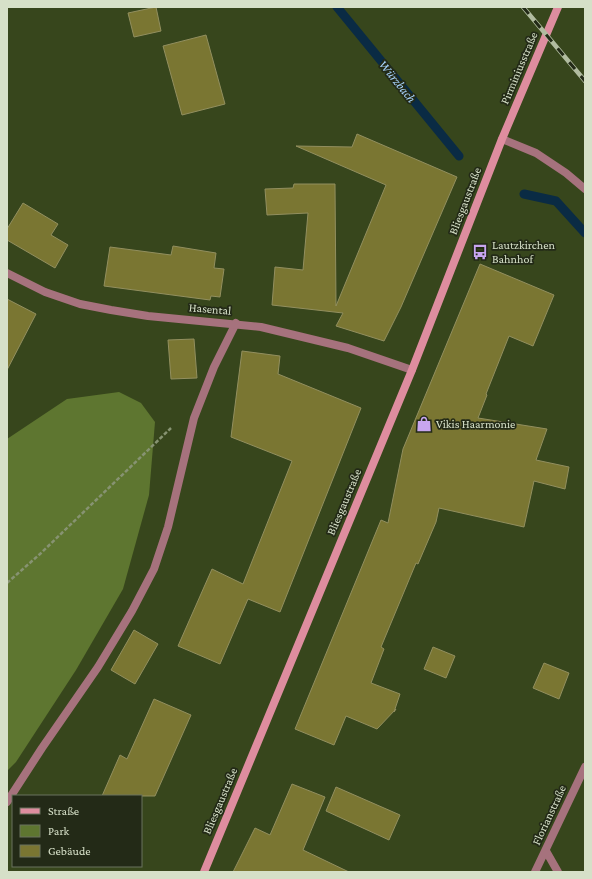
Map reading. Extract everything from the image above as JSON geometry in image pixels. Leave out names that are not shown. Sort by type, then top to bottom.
[{"type":"main road","name":"Pirminiusstraße","points":[[502,139],[558,7]]},
{"type":"main road","name":"Bliesgaustraße","points":[[204,872],[412,370],[502,139]]},
{"type":"street","points":[[502,139],[536,153],[566,173],[585,189]]},
{"type":"street","name":"Hasental","points":[[7,273],[45,292],[80,304],[148,316],[261,326],[348,348],[412,370]]},
{"type":"street","points":[[7,802],[98,667],[132,611],[154,569],[168,527],[194,418],[214,367],[236,323]]},
{"type":"street","name":"Florianstraße","points":[[535,872],[585,767]]},
{"type":"street","points":[[546,851],[558,872]]},
{"type":"path","points":[[7,583],[40,554],[175,424]]},
{"type":"green space","points":[[119,392],[141,403],[155,422],[149,495],[123,589],[76,670],[16,762],[7,771],[7,439],[67,399]]},
{"type":"building","points":[[156,7],[161,31],[134,37],[128,13]]},
{"type":"building","points":[[206,35],[225,104],[182,115],[163,46]]},
{"type":"building","points":[[357,134],[457,177],[401,307],[384,341],[336,326],[343,313],[272,305],[275,267],[303,270],[308,213],[267,215],[265,189],[293,188],[294,184],[335,184],[336,306],[386,185],[296,146],[352,147]]},
{"type":"building","points":[[23,203],[58,224],[51,235],[68,245],[55,268],[7,240],[7,229]]},
{"type":"building","points":[[173,246],[216,253],[214,268],[224,269],[220,297],[211,296],[210,300],[104,286],[110,247],[171,255]]},
{"type":"building","points":[[480,264],[554,295],[533,346],[509,336],[478,418],[547,429],[536,460],[569,467],[565,489],[534,481],[524,527],[439,508],[436,522],[418,564],[416,563],[381,647],[384,649],[371,683],[400,694],[394,711],[377,729],[346,716],[334,745],[295,729],[381,520],[388,523],[403,449]]},
{"type":"building","points":[[7,299],[36,314],[7,370]]},
{"type":"building","points":[[194,339],[197,378],[171,379],[168,340]]},
{"type":"building","points":[[242,351],[280,356],[278,374],[361,408],[280,612],[248,599],[220,664],[178,646],[212,569],[243,584],[292,461],[231,437]]},
{"type":"building","points":[[134,630],[158,644],[135,684],[111,670]]},
{"type":"building","points":[[433,647],[455,656],[446,678],[424,669]]},
{"type":"building","points":[[544,663],[569,673],[559,699],[533,688]]},
{"type":"building","points":[[154,699],[191,715],[155,796],[102,795],[120,755],[127,759]]},
{"type":"building","points":[[292,784],[325,797],[303,850],[349,872],[233,872],[255,828],[270,835]]},
{"type":"building","points":[[336,787],[400,815],[389,840],[326,811]]},
{"type":"waterway","name":"Würzbach","points":[[337,7],[459,156]]},
{"type":"waterway","name":"Würzbach","points":[[524,194],[556,201],[585,233]]},
{"type":"railway","points":[[523,7],[585,81]]},
{"type":"place","name":"Lautzkirchen Bahnhof","points":[[480,252]]},
{"type":"place","name":"Vikis Haarmonie","points":[[424,424]]}]
